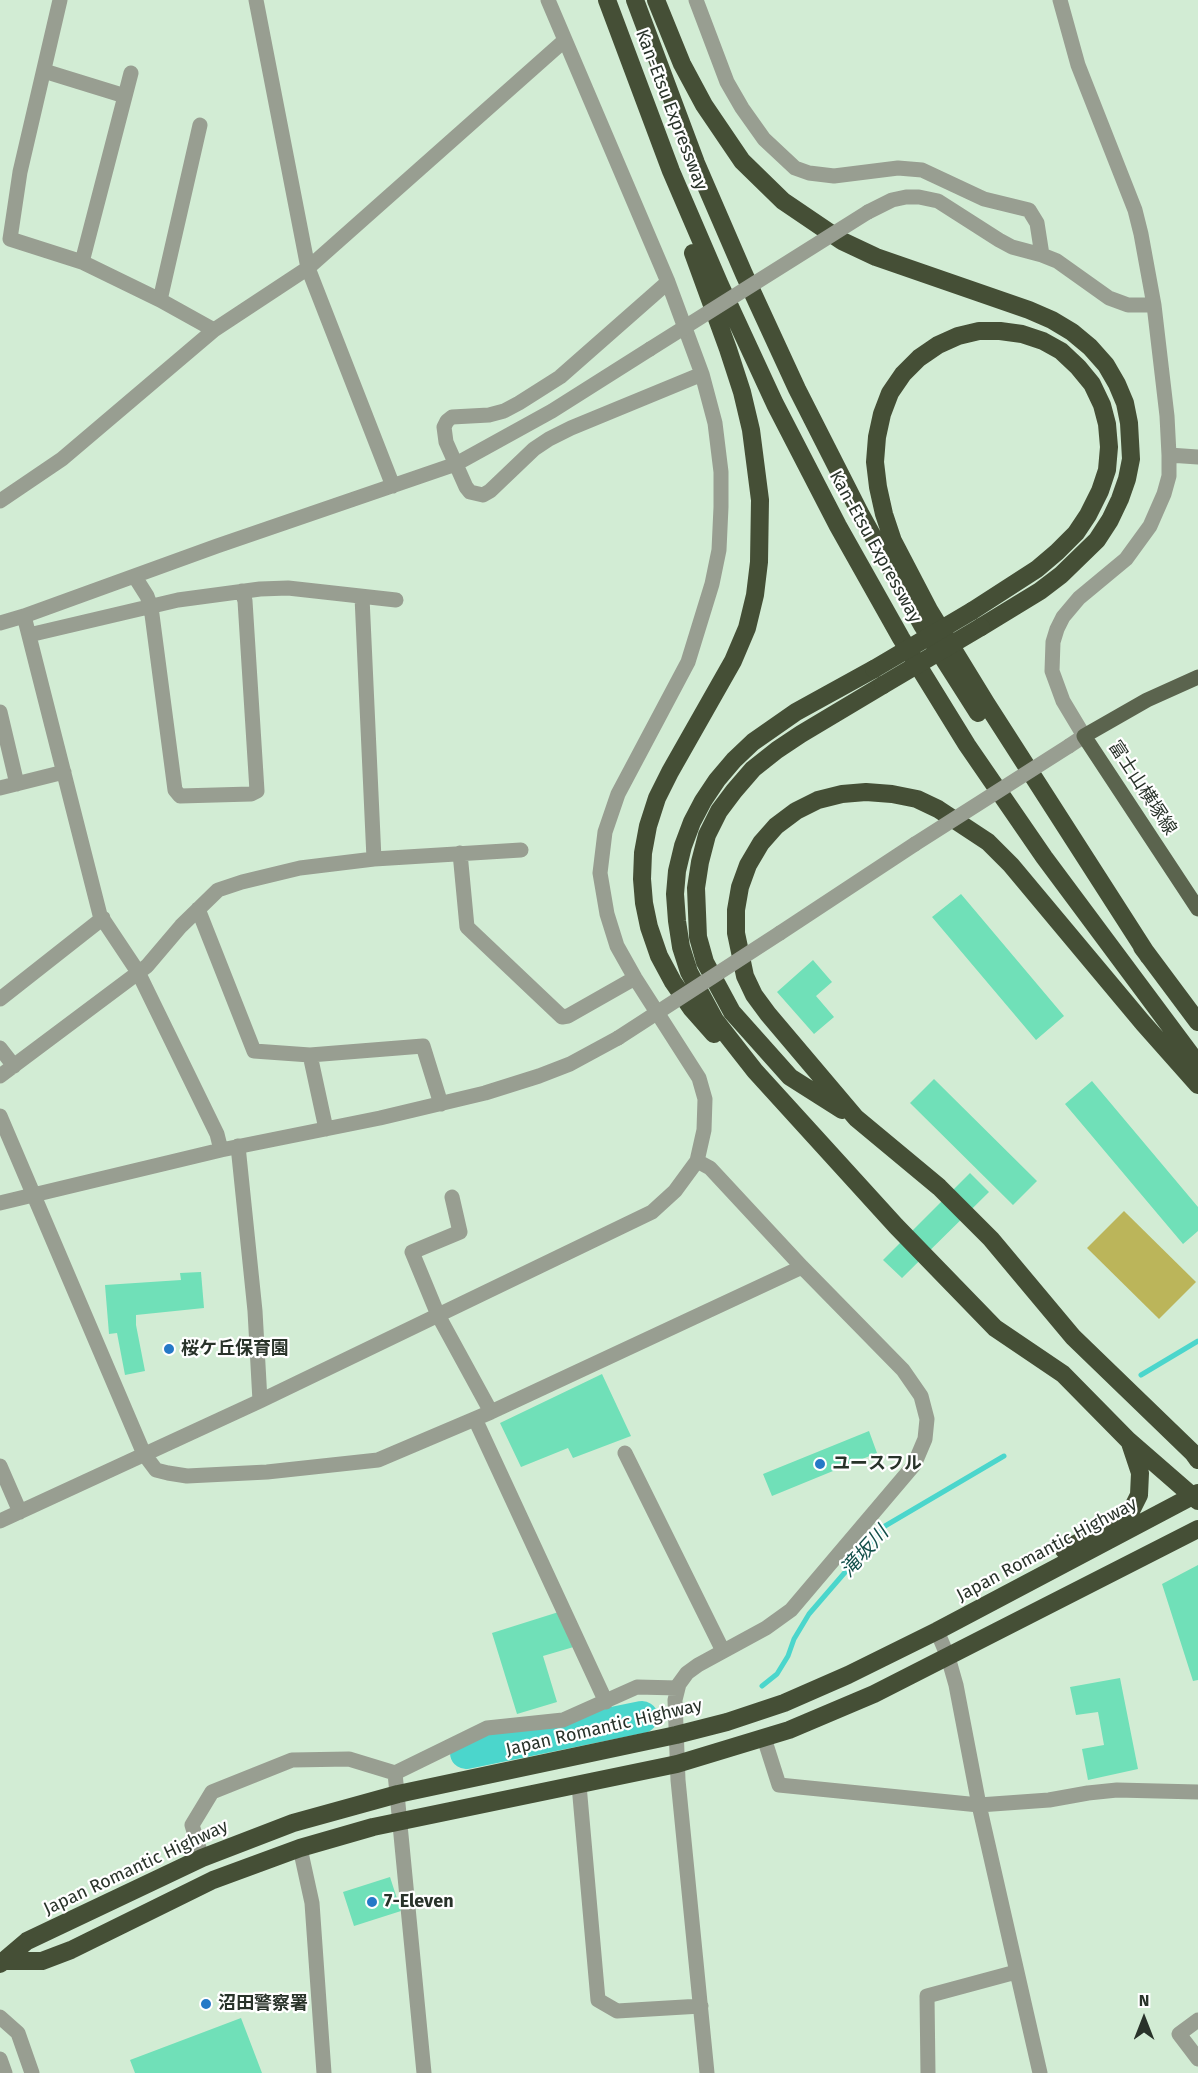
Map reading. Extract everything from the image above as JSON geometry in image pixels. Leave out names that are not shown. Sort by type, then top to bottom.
[{"type":"highway","name":"Kan-Etsu Expressway","points":[[607,0],[671,171],[720,285],[786,424],[838,526],[967,745],[1037,848],[1198,1064]]},
{"type":"highway","name":"Kan-Etsu Expressway","points":[[635,0],[696,163],[744,274],[797,389],[860,513],[922,625],[990,733],[1067,846],[1198,1022]]},
{"type":"highway","points":[[656,0],[682,64],[704,105],[742,161],[762,183],[783,201],[842,241],[868,253],[1029,310],[1072,332],[1106,365],[1125,403],[1129,423],[1131,459],[1127,479],[1110,520],[1091,546],[1061,575],[1040,591],[874,669],[796,712],[747,748],[717,780],[692,822],[677,871],[675,894],[678,930],[689,972],[715,1020],[755,1071],[896,1226],[996,1328],[1063,1374],[1128,1440],[1196,1496]]},
{"type":"highway","points":[[618,34],[636,96],[712,302],[742,392],[757,466],[761,532],[755,595],[747,628],[733,661],[657,798],[648,826],[643,853],[644,903],[659,956],[673,982],[710,1030],[755,1071]]},
{"type":"highway","points":[[856,1118],[790,1077],[732,1012],[705,962],[698,937],[696,888],[707,835],[719,811],[753,769],[801,734],[884,685],[977,619],[1057,552],[1076,533],[1100,491],[1107,470],[1109,447],[1107,424],[1102,405],[1092,384],[1078,367],[1061,351],[1022,334],[979,331],[958,336],[938,345],[919,358],[903,374],[890,393],[882,414],[875,462],[884,514],[893,541],[934,619],[986,703],[1149,957]]},
{"type":"highway","points":[[1198,1085],[1143,1023],[1033,890],[988,842],[938,809],[916,799],[866,792],[842,794],[818,800],[796,811],[776,826],[761,843],[748,865],[740,887],[736,910],[736,933],[745,976],[754,995],[856,1118],[939,1187],[983,1231],[1072,1337],[1198,1460]]},
{"type":"highway","points":[[1011,1591],[1031,1570],[1123,1519],[1132,1509],[1139,1495],[1140,1473],[1128,1440]]},
{"type":"highway","name":"Japan Romantic Highway","points":[[2,1963],[27,1941],[202,1858],[293,1823],[398,1794],[676,1735],[727,1722],[784,1703],[848,1675],[936,1631],[1196,1496]]},
{"type":"highway","name":"Japan Romantic Highway","points":[[2,1963],[42,1961],[71,1950],[213,1880],[300,1848],[373,1827],[677,1764],[764,1738],[874,1695],[1198,1529]]},
{"type":"main road","name":"富士山横塚線","points":[[1198,677],[1147,700],[1084,736],[1198,909]]},
{"type":"street","points":[[60,0],[20,172],[10,239],[82,262],[160,300],[214,330]]},
{"type":"street","points":[[256,0],[308,268],[393,486]]},
{"type":"street","points":[[0,1521],[260,1401],[652,1212],[675,1191],[697,1161],[704,1130],[705,1099],[699,1078],[617,946],[607,914],[600,873],[605,832],[618,794],[688,662],[701,623],[716,562],[721,507],[721,472],[715,423],[702,374],[668,282],[548,0]]},
{"type":"street","points":[[696,0],[727,82],[742,108],[764,139],[795,168],[809,174],[834,176],[898,168],[922,170],[984,199],[1029,210],[1037,223],[1042,255]]},
{"type":"street","points":[[0,1203],[238,1146],[441,1104],[485,1093],[570,1064],[618,1038],[1084,736],[1056,686],[1052,671],[1053,642],[1063,617],[1070,608],[1126,559],[1150,526],[1169,476],[1169,455],[1167,416],[1147,260],[1135,210],[1078,65],[1060,0]]},
{"type":"street","points":[[0,501],[62,459],[214,330],[308,268],[565,39]]},
{"type":"street","points":[[44,71],[125,96]]},
{"type":"street","points":[[82,262],[131,73]]},
{"type":"street","points":[[160,300],[200,125]]},
{"type":"street","points":[[0,623],[456,464],[516,433],[868,212],[892,200],[906,197],[928,198],[950,206],[1006,244],[1057,261],[1109,298],[1136,306],[1154,304]]},
{"type":"street","points":[[668,282],[560,377],[504,411],[489,415],[452,417],[444,427],[444,435],[470,492],[483,495],[498,484],[534,449],[549,439],[702,374]]},
{"type":"street","points":[[1169,455],[1198,457]]},
{"type":"street","points":[[135,577],[151,607],[175,790],[180,796],[250,794],[257,791],[245,600],[242,591]]},
{"type":"street","points":[[29,635],[178,600],[242,591],[288,588],[396,600]]},
{"type":"street","points":[[362,597],[374,859]]},
{"type":"street","points":[[24,616],[103,918],[138,972],[217,1134],[221,1150]]},
{"type":"street","points":[[0,712],[17,784]]},
{"type":"street","points":[[0,788],[64,772]]},
{"type":"street","points":[[0,1076],[147,966],[218,890],[300,868],[374,859],[521,850]]},
{"type":"street","points":[[460,854],[467,927],[562,1017],[568,1016],[635,978]]},
{"type":"street","points":[[198,909],[254,1051],[310,1055],[423,1046],[441,1104]]},
{"type":"street","points":[[0,999],[103,918]]},
{"type":"street","points":[[0,1048],[14,1066]]},
{"type":"street","points":[[310,1055],[326,1129]]},
{"type":"street","points":[[0,1116],[144,1454],[156,1470],[168,1473],[187,1476],[267,1472],[378,1460],[476,1419],[802,1267]]},
{"type":"street","points":[[238,1146],[254,1300],[260,1401]]},
{"type":"street","points":[[697,1161],[710,1168],[802,1267],[903,1370],[921,1396],[927,1419],[925,1439],[914,1465],[790,1610],[766,1628],[687,1673],[678,1688],[675,1700],[677,1764],[707,2073]]},
{"type":"street","points":[[452,1197],[460,1232],[412,1252],[438,1315],[491,1412]]},
{"type":"street","points":[[476,1419],[606,1702]]},
{"type":"street","points":[[625,1453],[723,1651]]},
{"type":"street","points":[[0,1466],[20,1512]]},
{"type":"street","points":[[936,1631],[948,1657],[956,1685],[979,1805],[1040,2073]]},
{"type":"street","points":[[202,1858],[192,1825],[212,1792],[292,1760],[349,1760],[395,1773],[487,1728],[563,1720],[637,1687],[678,1688]]},
{"type":"street","points":[[764,1738],[779,1785],[979,1805],[1048,1800],[1117,1790],[1198,1792]]},
{"type":"street","points":[[395,1773],[424,2073]]},
{"type":"street","points":[[579,1785],[598,2000],[617,2011],[701,2006]]},
{"type":"street","points":[[300,1848],[312,1903],[324,2073]]},
{"type":"street","points":[[928,2073],[927,1995],[1016,1972]]},
{"type":"street","points":[[0,2018],[18,2033],[32,2073]]},
{"type":"street","points":[[1198,2020],[1179,2034],[1198,2059]]},
{"type":"street","points":[[0,2059],[5,2073]]},
{"type":"shaded area","points":[[1124,1211],[1196,1282],[1159,1319],[1087,1248]]},
{"type":"building","points":[[961,894],[1064,1016],[1036,1040],[932,917]]},
{"type":"building","points":[[813,960],[832,982],[816,996],[834,1017],[814,1034],[777,992]]},
{"type":"building","points":[[934,1079],[1037,1181],[1013,1205],[910,1103]]},
{"type":"building","points":[[1092,1081],[1198,1207],[1198,1231],[1183,1244],[1065,1104]]},
{"type":"building","points":[[970,1173],[989,1192],[902,1278],[883,1260]]},
{"type":"building","points":[[201,1272],[204,1308],[136,1315],[145,1371],[125,1375],[117,1333],[109,1334],[105,1285],[181,1280],[180,1273]]},
{"type":"building","points":[[602,1374],[631,1436],[573,1458],[568,1448],[521,1467],[500,1423]]},
{"type":"building","name":"ユースフル","points":[[869,1431],[877,1453],[772,1496],[763,1474]]},
{"type":"building","points":[[1198,1565],[1198,1680],[1193,1681],[1162,1584]]},
{"type":"building","points":[[565,1610],[577,1646],[543,1656],[557,1702],[517,1714],[492,1633]]},
{"type":"building","points":[[1120,1678],[1138,1769],[1088,1780],[1082,1749],[1104,1745],[1098,1712],[1076,1715],[1070,1687]]},
{"type":"building","name":"7-Eleven","points":[[390,1877],[401,1911],[354,1926],[343,1892]]},
{"type":"building","name":"沼田警察署","points":[[241,2018],[262,2073],[135,2073],[130,2060]]},
{"type":"waterway","name":"滝坂川","points":[[1141,1375],[1198,1341]]},
{"type":"waterway","name":"滝坂川","points":[[762,1686],[777,1674],[809,1614],[885,1526],[1004,1456]]},
{"type":"waterway","name":"滝坂川","points":[[466,1753],[642,1717]]},
{"type":"place","name":"桜ケ丘保育園","points":[[169,1349]]},
{"type":"place","name":"ユースフル","points":[[820,1464]]},
{"type":"place","name":"7-Eleven","points":[[372,1902]]},
{"type":"place","name":"沼田警察署","points":[[206,2004]]}]
